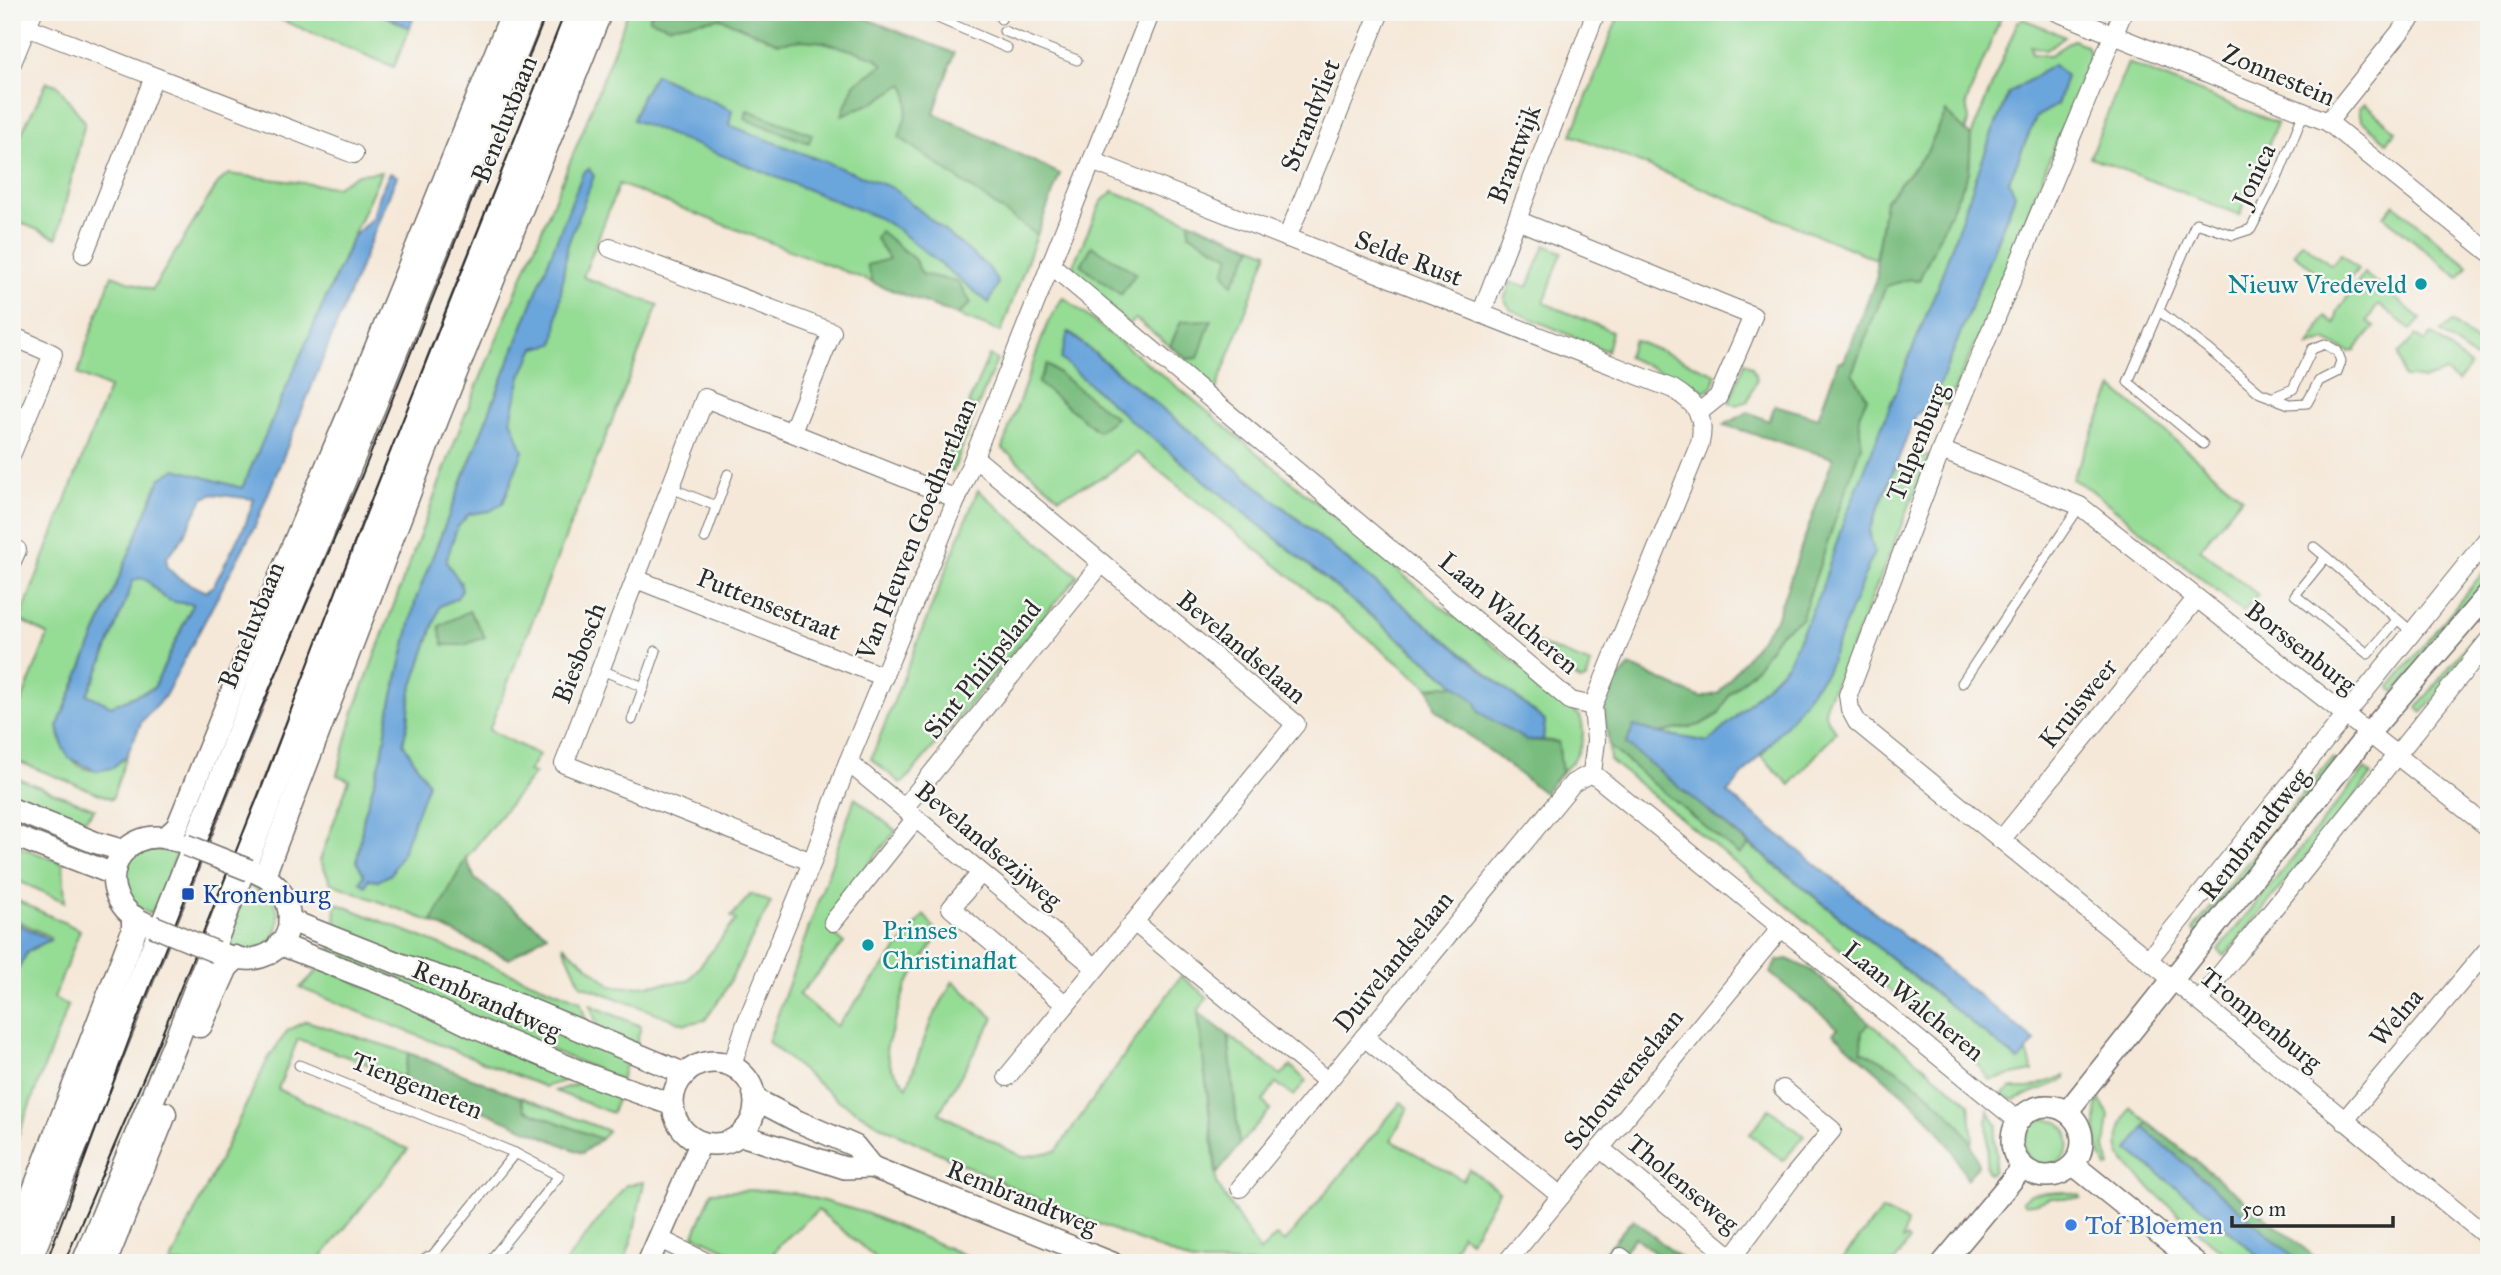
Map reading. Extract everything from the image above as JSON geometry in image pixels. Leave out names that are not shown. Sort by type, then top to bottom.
[{"type":"main road","name":"Beneluxbaan","points":[[29,1263],[274,646],[460,167],[532,12]]},
{"type":"main road","name":"Beneluxbaan","points":[[84,1263],[177,1039],[327,657],[389,489],[516,197],[579,12]]},
{"type":"main road","points":[[12,1250],[135,924],[143,922]]},
{"type":"main road","points":[[104,1263],[226,967],[225,955]]},
{"type":"street","name":"Beneluxbaan","points":[[176,841],[173,833],[460,167],[512,12]]},
{"type":"street","name":"Beneluxbaan","points":[[259,874],[267,869],[438,419],[516,197],[601,12]]},
{"type":"street","name":"Van Heuven Goedhartlaan","points":[[732,1066],[745,1026],[811,863],[848,762],[974,457],[1151,12]]},
{"type":"street","name":"Strandvliet","points":[[1287,238],[1380,12]]},
{"type":"street","name":"Brantwijk","points":[[1481,314],[1596,12]]},
{"type":"street","name":"Zonnestein","points":[[2057,12],[2328,122],[2483,248]]},
{"type":"street","name":"Tulpenburg","points":[[2001,840],[1857,722],[1850,709],[1848,695],[1941,450],[2123,12]]},
{"type":"street","points":[[2328,122],[2416,12]]},
{"type":"street","points":[[12,64],[30,19],[154,76],[354,154]]},
{"type":"street","points":[[84,254],[154,76]]},
{"type":"street","name":"Selde Rust","points":[[1093,161],[1673,389],[1689,399],[1698,413]]},
{"type":"street","points":[[1517,220],[1753,316],[1718,397],[1698,413],[1703,429],[1700,443],[1593,706]]},
{"type":"street","points":[[2483,248],[2489,229]]},
{"type":"street","points":[[610,247],[832,332],[792,432]]},
{"type":"street","name":"Laan Walcheren","points":[[1050,264],[1572,701],[1593,706],[1597,741],[1591,773],[2018,1121]]},
{"type":"street","points":[[12,336],[53,354],[12,453]]},
{"type":"street","name":"Biesbosch","points":[[811,863],[564,764],[705,398],[957,499]]},
{"type":"street","name":"Borssenburg","points":[[1941,450],[2080,506],[2489,828]]},
{"type":"street","name":"Bevelandselaan","points":[[974,457],[1296,724],[1007,1076]]},
{"type":"street","name":"Rembrandtweg","points":[[2148,960],[2489,537]]},
{"type":"street","name":"Sint Philipsland","points":[[833,922],[910,813],[1102,563]]},
{"type":"street","name":"Puttensestraat","points":[[636,579],[884,677]]},
{"type":"street","name":"Rembrandtweg","points":[[2067,1112],[2369,733],[2489,593]]},
{"type":"street","name":"Kruisweer","points":[[2001,840],[2196,599]]},
{"type":"street","points":[[2199,1001],[2489,640]]},
{"type":"street","name":"Bevelandsezijweg","points":[[848,762],[1096,968]]},
{"type":"street","name":"Duivelandselaan","points":[[1240,1188],[1573,783],[1591,773]]},
{"type":"street","points":[[12,809],[94,842],[125,850]]},
{"type":"street","points":[[12,835],[113,874]]},
{"type":"street","points":[[143,838],[176,841],[259,874],[285,896],[289,920],[286,933],[279,944],[259,957],[225,955],[143,922],[117,899],[113,874],[117,861],[125,850],[143,838]]},
{"type":"street","name":"Trompenburg","points":[[2001,840],[2489,1238]]},
{"type":"street","points":[[981,873],[951,908],[1066,1005]]},
{"type":"street","name":"Rembrandtweg","points":[[289,920],[400,964],[498,996],[685,1074]]},
{"type":"street","points":[[1134,922],[1327,1082]]},
{"type":"street","name":"Schouwenselaan","points":[[1506,1263],[1781,928]]},
{"type":"street","name":"Rembrandtweg","points":[[279,944],[395,989],[473,1027],[586,1074],[673,1105]]},
{"type":"street","name":"Welna","points":[[2344,1121],[2489,948]]},
{"type":"street","points":[[1364,1037],[1561,1196]]},
{"type":"street","points":[[716,1062],[732,1066],[743,1074],[751,1086],[755,1100],[754,1113],[741,1135],[729,1142],[701,1142],[687,1134],[677,1121],[673,1105],[678,1083],[685,1074],[700,1065],[716,1062]]},
{"type":"street","name":"Tholenseweg","points":[[1600,1148],[1730,1260],[1791,1178],[1832,1130],[1783,1090]]},
{"type":"street","name":"Rembrandtweg","points":[[755,1100],[855,1146],[873,1167]]},
{"type":"street","points":[[2040,1106],[2054,1106],[2067,1112],[2076,1120],[2083,1143],[2074,1165],[2058,1175],[2049,1176],[2039,1176],[2023,1167],[2016,1160],[2011,1140],[2018,1121],[2027,1111],[2040,1106]]},
{"type":"street","name":"Rembrandtweg","points":[[741,1135],[845,1168],[873,1167],[1112,1263]]},
{"type":"street","points":[[648,1263],[701,1142]]},
{"type":"street","points":[[2074,1165],[2197,1259]]},
{"type":"street","points":[[1943,1263],[2023,1167]]},
{"type":"street","points":[[658,1238],[708,1263]]},
{"type":"lane","points":[[924,12],[1007,48]]},
{"type":"lane","points":[[1004,31],[1077,60]]},
{"type":"lane","name":"Jonica","points":[[2203,444],[2128,382],[2196,223],[2233,234],[2251,229],[2279,174],[2304,112]]},
{"type":"lane","points":[[2159,311],[2260,393],[2271,398],[2289,404],[2306,403],[2319,381],[2337,372],[2341,361],[2337,351],[2325,344],[2312,349],[2292,388],[2271,398]]},
{"type":"lane","points":[[705,538],[727,474]]},
{"type":"lane","points":[[671,488],[716,506]]},
{"type":"lane","points":[[1962,682],[2080,506]]},
{"type":"lane","points":[[2314,547],[2411,633]]},
{"type":"lane","points":[[2326,557],[2294,595],[2368,654],[2398,620]]},
{"type":"lane","points":[[632,719],[656,651]]},
{"type":"lane","points":[[601,670],[644,687]]},
{"type":"lane","name":"Tiengemeten","points":[[299,1065],[514,1153],[559,1175],[488,1263]]},
{"type":"lane","points":[[429,1262],[514,1153]]},
{"type":"green space","points":[[262,12],[377,12],[410,28],[394,67]]},
{"type":"green space","points":[[628,12],[837,12],[949,56],[929,113],[1037,235],[1001,332],[619,184],[583,277],[658,305],[489,730],[539,755],[528,772],[535,773],[466,858],[432,922],[331,883],[320,860],[349,780],[337,775],[353,714],[463,420],[582,133]],"holes":[[[731,110],[729,125],[998,283],[989,303],[897,229],[879,218],[638,121]],[[589,169],[567,247],[554,344],[535,348],[521,376],[510,419],[523,451],[503,503],[490,511],[469,514],[457,527],[446,561],[452,574],[461,582],[457,598],[440,606],[411,691],[403,743],[428,783],[391,874],[378,881],[368,878],[366,885],[360,882],[364,875],[357,861],[364,816],[382,756],[389,713],[416,599],[583,173]]]},
{"type":"green space","points":[[652,12],[849,12],[954,53],[934,113],[1060,174],[1037,235],[899,137],[908,103],[903,84],[877,101],[842,115],[854,84],[883,65],[876,58],[823,42],[802,40],[778,43],[720,18],[668,26],[649,19]]},
{"type":"green space","points":[[1620,12],[1990,12],[2001,17],[1966,103],[1969,120],[1965,131],[1946,113],[1927,152],[1885,201],[1876,259],[1572,135]]},
{"type":"green space","points":[[2023,19],[2065,36],[2046,50],[2031,46],[2032,54],[2050,55],[2073,40],[2087,46],[2091,55],[1975,345],[1948,405],[1933,402],[2015,196],[2009,181],[2036,117],[2057,105],[2066,76],[2053,65],[2009,93],[1937,288],[1842,526],[1821,591],[1788,663],[1708,742],[1658,733],[1700,725],[1719,714],[1730,693],[1756,668],[1780,633],[1801,619],[1861,445],[1859,415],[1867,397],[1852,373],[1886,286],[1910,279],[1919,280],[1969,172],[1971,136],[2017,23]]},
{"type":"green space","points":[[2128,63],[2277,123],[2240,215],[2090,157]]},
{"type":"green space","points":[[47,82],[57,85],[85,122],[57,238],[12,219],[12,152]]},
{"type":"green space","points":[[2364,104],[2396,131],[2387,142],[2361,120],[2359,109]]},
{"type":"green space","points":[[747,110],[812,134],[809,143],[745,119]]},
{"type":"green space","points":[[1946,112],[1971,136],[1969,172],[1919,280],[1910,279],[1886,286],[1852,373],[1867,397],[1859,415],[1861,445],[1801,619],[1780,633],[1756,668],[1730,693],[1719,714],[1700,725],[1658,733],[1634,726],[1626,744],[1749,845],[1739,855],[1609,746],[1602,696],[1630,666],[1701,698],[1719,693],[1776,619],[1833,458],[1724,425],[1748,412],[1769,421],[1775,405],[1818,418],[1838,362],[1844,361],[1877,276],[1876,259],[1885,201],[1927,152]]},
{"type":"green space","points":[[381,172],[242,489],[176,469],[160,479],[58,725],[67,753],[80,766],[89,770],[109,768],[127,755],[112,799],[12,759],[12,725],[48,635],[20,620],[109,388],[78,374],[112,275],[152,290],[218,183],[228,174],[336,187],[358,174]]},
{"type":"green space","points":[[1113,191],[1268,252],[1214,395],[1182,369],[1186,359],[1136,319],[1128,324],[1078,279],[1073,265],[1101,202]]},
{"type":"green space","points":[[2394,204],[2468,266],[2459,278],[2384,216]]},
{"type":"green space","points":[[1189,221],[1253,247],[1232,285],[1224,272],[1230,256],[1189,234]]},
{"type":"green space","points":[[880,231],[914,259],[922,274],[958,282],[971,303],[958,315],[873,283],[867,265],[889,259],[876,239]]},
{"type":"green space","points":[[2302,242],[2331,265],[2341,254],[2358,269],[2339,292],[2294,253]]},
{"type":"green space","points":[[1545,245],[1562,252],[1544,303],[1612,331],[1607,351],[1511,310],[1504,299],[1511,282],[1528,287]]},
{"type":"green space","points":[[1092,246],[1136,273],[1121,295],[1081,265]]},
{"type":"green space","points":[[2364,273],[2421,319],[2411,330],[2379,304],[2367,321],[2375,327],[2354,351],[2349,352],[2325,340],[2309,346],[2325,317],[2335,324],[2338,311]]},
{"type":"green space","points":[[1063,297],[1190,397],[1438,604],[1580,716],[1582,740],[1577,754],[1568,766],[1562,772],[1558,742],[1543,740],[1545,721],[1069,332],[1061,359],[1129,419],[1455,685],[1429,688],[1137,453],[1105,476],[1059,497],[1002,448],[1048,322]]},
{"type":"green space","points":[[1211,320],[1198,358],[1187,359],[1170,346],[1181,321]]},
{"type":"green space","points":[[2452,322],[2485,349],[2475,359],[2440,332]]},
{"type":"green space","points":[[2432,334],[2470,366],[2458,382],[2445,372],[2423,380],[2404,377],[2399,354],[2416,335],[2425,342]]},
{"type":"green space","points":[[1634,340],[1716,374],[1713,387],[1705,391],[1627,357]]},
{"type":"green space","points":[[989,355],[997,360],[977,408],[968,405]]},
{"type":"green space","points":[[1745,362],[1752,367],[1757,378],[1748,401],[1736,405],[1729,403]]},
{"type":"green space","points":[[1047,364],[1116,418],[1098,431],[1038,383]]},
{"type":"green space","points":[[2113,388],[2242,497],[2200,549],[2258,595],[2243,612],[2090,489],[2072,479]]},
{"type":"green space","points":[[965,411],[975,414],[953,471],[943,467]]},
{"type":"green space","points":[[1930,455],[1851,649],[1826,703],[1825,715],[1836,732],[1790,785],[1761,756],[1826,672],[1874,552],[1869,531],[1895,468]]},
{"type":"green space","points":[[978,490],[1078,576],[902,784],[871,759]]},
{"type":"green space","points":[[2489,565],[2489,577],[2395,692],[2390,687]]},
{"type":"green space","points":[[146,578],[153,587],[193,603],[154,688],[111,706],[87,695],[133,581]]},
{"type":"green space","points":[[469,611],[485,637],[464,645],[443,645],[439,626]]},
{"type":"green space","points":[[2489,617],[2489,630],[2422,713],[2417,708]]},
{"type":"green space","points":[[1529,640],[1591,664],[1587,678],[1581,681]]},
{"type":"green space","points":[[1455,685],[1476,702],[1479,712],[1526,740],[1558,742],[1562,772],[1544,793],[1436,710],[1429,688]]},
{"type":"green space","points":[[1609,746],[1738,854],[1749,845],[2018,1060],[2027,1051],[2033,1071],[1989,1080],[1973,1058],[1610,760]]},
{"type":"green space","points":[[2332,758],[2339,762],[2200,935],[2193,930]]},
{"type":"green space","points":[[2365,769],[2372,775],[2225,956],[2218,950]]},
{"type":"green space","points":[[12,776],[95,809],[78,827],[12,803]]},
{"type":"green space","points":[[855,798],[896,831],[847,890],[830,932],[844,943],[799,995],[837,1026],[924,915],[939,934],[906,986],[886,1049],[891,1067],[907,1087],[931,1021],[953,981],[994,1018],[939,1113],[1022,1157],[1056,1151],[1181,976],[1207,997],[1198,1012],[1217,1184],[1260,1252],[1276,1236],[1285,1242],[1401,1102],[1408,1108],[1391,1140],[1463,1180],[1469,1169],[1499,1191],[1470,1241],[1461,1234],[1448,1263],[1194,1263],[1042,1201],[883,1127],[838,1100],[768,1042]]},
{"type":"green space","points":[[12,844],[63,863],[65,902],[12,878]]},
{"type":"green space","points":[[151,847],[174,851],[176,855],[153,913],[149,914],[128,900],[123,873],[133,855]]},
{"type":"green space","points":[[466,858],[475,879],[547,934],[509,959],[432,922]]},
{"type":"green space","points":[[252,883],[264,889],[272,898],[279,920],[271,940],[261,947],[243,950],[226,945],[242,898],[253,902],[258,890],[247,885]]},
{"type":"green space","points":[[751,894],[771,902],[722,996],[705,1020],[685,1024],[581,985],[563,945],[612,986],[629,987],[688,981],[736,920],[731,917]]},
{"type":"green space","points":[[12,898],[80,930],[54,998],[68,1006],[12,1151],[12,980],[28,951],[50,937],[12,918]]},
{"type":"green space","points":[[336,903],[580,1001],[589,1029],[335,933]]},
{"type":"green space","points":[[332,946],[488,1001],[627,1057],[621,1080],[330,955]]},
{"type":"green space","points":[[1787,959],[1811,970],[1869,1022],[1862,1031],[1861,1051],[1890,1066],[1923,1089],[1952,1117],[1971,1144],[1978,1165],[1967,1179],[1951,1148],[1932,1122],[1833,1033],[1838,1028],[1770,973],[1777,961]]},
{"type":"green space","points":[[321,967],[576,1077],[545,1087],[300,988]]},
{"type":"green space","points":[[590,1005],[641,1026],[636,1045],[599,1030]]},
{"type":"green space","points":[[1198,1012],[1228,1035],[1239,1145],[1217,1174]]},
{"type":"green space","points":[[306,1021],[409,1053],[403,1077],[298,1039],[278,1089],[408,1149],[317,1263],[170,1263],[268,1059],[288,1030]]},
{"type":"green space","points":[[1869,1022],[1969,1103],[1973,1141],[1970,1142],[1948,1113],[1860,1051],[1862,1031]]},
{"type":"green space","points":[[1228,1035],[1281,1075],[1291,1066],[1306,1081],[1294,1096],[1276,1083],[1263,1101],[1270,1110],[1239,1145]]},
{"type":"green space","points":[[409,1053],[520,1097],[525,1110],[601,1139],[582,1153],[403,1077]]},
{"type":"green space","points":[[2065,1076],[2065,1079],[2059,1082],[2015,1100],[2001,1095],[2011,1088],[2030,1088]]},
{"type":"green space","points":[[585,1081],[618,1097],[612,1113],[555,1091]]},
{"type":"green space","points":[[521,1097],[608,1131],[601,1139],[525,1110]]},
{"type":"green space","points":[[2100,1100],[2109,1115],[2105,1148],[2110,1166],[2107,1168],[2097,1137],[2097,1103]]},
{"type":"green space","points":[[2130,1107],[2148,1122],[2128,1150],[2203,1208],[2266,1263],[2242,1264],[2230,1258],[2178,1214],[2122,1158],[2118,1139]]},
{"type":"green space","points":[[1769,1109],[1804,1136],[1783,1161],[1750,1134]]},
{"type":"green space","points":[[1988,1110],[1997,1125],[1994,1140],[1997,1154],[1993,1172],[1989,1174],[1986,1163]]},
{"type":"green space","points":[[2046,1119],[2063,1125],[2069,1142],[2063,1159],[2046,1165],[2029,1159],[2023,1142],[2029,1125]]},
{"type":"green space","points":[[2148,1122],[2322,1263],[2301,1263],[2144,1128]]},
{"type":"green space","points":[[644,1182],[633,1236],[624,1263],[565,1263],[626,1185]]},
{"type":"green space","points":[[753,1190],[795,1193],[866,1213],[983,1263],[882,1263],[818,1210],[780,1244],[767,1263],[755,1263],[694,1235],[712,1192]]},
{"type":"green space","points":[[2063,1192],[2080,1195],[2081,1198],[2051,1198],[2034,1204],[2024,1204],[2022,1201],[2031,1194]]},
{"type":"green space","points":[[1882,1210],[1907,1222],[1903,1240],[1907,1238],[1909,1241],[1894,1263],[1839,1263]]},
{"type":"green space","points":[[1633,1219],[1686,1263],[1667,1263],[1635,1237],[1614,1263],[1595,1263]]},
{"type":"water","points":[[377,12],[415,12],[410,28]]},
{"type":"water","points":[[2053,65],[2066,76],[2057,105],[2036,117],[2009,181],[2015,195],[1933,402],[1916,415],[1869,531],[1874,552],[1826,672],[1786,725],[1727,793],[2035,1041],[2019,1061],[1626,744],[1634,726],[1708,742],[1788,663],[1821,591],[1842,526],[1937,288],[2009,93]]},
{"type":"water","points":[[655,74],[732,110],[729,125],[893,188],[989,268],[998,283],[989,303],[897,229],[879,218],[633,120],[641,98]]},
{"type":"water","points":[[589,169],[594,176],[567,247],[554,344],[535,348],[521,376],[511,419],[523,451],[503,503],[490,511],[469,514],[457,528],[446,561],[462,590],[457,598],[440,606],[411,691],[403,743],[428,783],[402,853],[391,874],[378,881],[368,879],[366,886],[360,882],[364,875],[357,862],[364,816],[382,756],[389,712],[416,599],[583,173]]},
{"type":"water","points":[[390,173],[397,176],[255,526],[165,696],[142,721],[127,755],[112,768],[96,771],[69,758],[63,748],[58,725],[160,479],[176,469],[242,488],[353,237],[373,217],[379,194]],"holes":[[[211,494],[254,499],[245,525],[214,585],[206,592],[177,577],[167,567],[167,557],[182,539],[202,500]],[[140,578],[150,583],[166,599],[193,604],[154,688],[111,706],[87,694],[100,668],[133,581]]]},
{"type":"water","points":[[1068,332],[1545,721],[1543,740],[1526,740],[1479,712],[1476,702],[1432,665],[1129,419],[1061,359]]},
{"type":"water","points":[[12,921],[50,940],[28,951],[12,980]]},
{"type":"water","points":[[2144,1128],[2301,1263],[2266,1263],[2203,1208],[2128,1150]]},
{"type":"tram line","points":[[46,1263],[132,1032],[260,711],[362,475],[547,12]]},
{"type":"tram line","points":[[64,1263],[158,1044],[263,784],[361,525],[565,12]]},
{"type":"place","name":"Nieuw Vredeveld","points":[[2421,284]]},
{"type":"place","name":"Kronenburg","points":[[188,894]]},
{"type":"place","name":"Prinses Christinaflat","points":[[868,945]]},
{"type":"place","name":"Tof Bloemen","points":[[2071,1225]]}]
